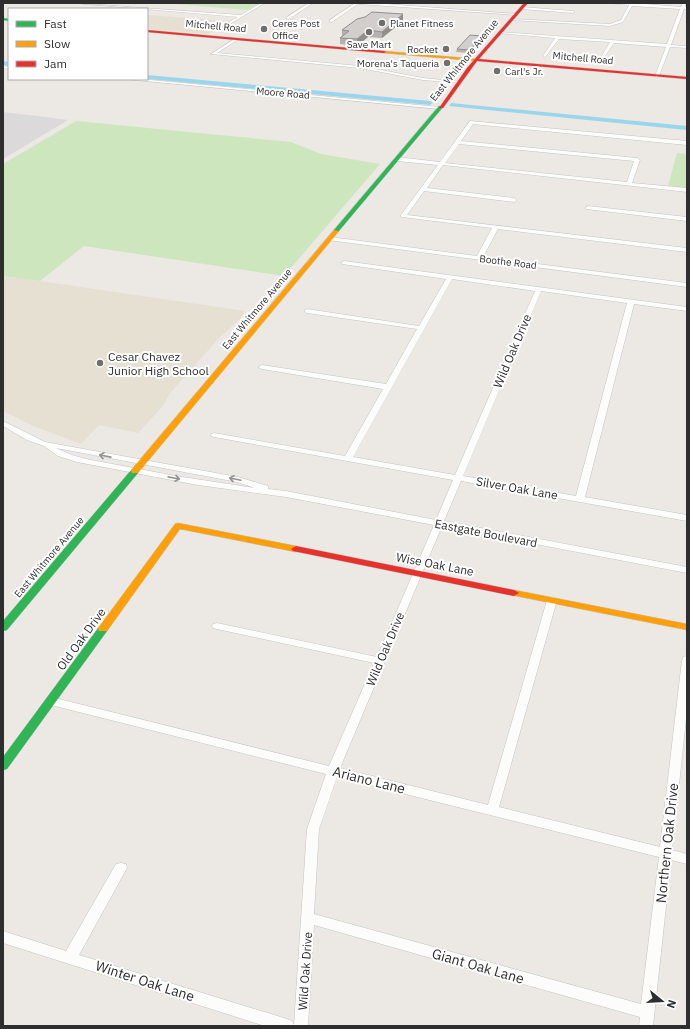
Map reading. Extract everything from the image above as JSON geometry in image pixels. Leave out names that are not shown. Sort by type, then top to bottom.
[{"type":"main road","name":"East Whitmore Avenue","points":[[3,628],[442,105],[476,60],[519,11]]},
{"type":"main road","name":"Mitchell Road","points":[[148,31],[469,61],[476,60],[687,78]]},
{"type":"main road","name":"Wise Oak Lane","points":[[178,526],[687,626]]},
{"type":"main road","name":"Old Oak Drive","points":[[3,766],[178,526]]},
{"type":"street","points":[[76,3],[136,8]]},
{"type":"street","points":[[102,5],[106,3]]},
{"type":"street","points":[[148,9],[159,3]]},
{"type":"street","points":[[228,24],[264,3]]},
{"type":"street","points":[[288,18],[311,3]]},
{"type":"street","points":[[331,21],[357,3],[519,11],[573,12]]},
{"type":"street","points":[[608,3],[685,8]]},
{"type":"street","points":[[657,76],[668,46],[685,8],[685,3]]},
{"type":"street","points":[[519,11],[610,25],[622,21],[632,4]]},
{"type":"street","points":[[148,9],[242,16]]},
{"type":"street","points":[[500,33],[687,47]]},
{"type":"street","points":[[545,56],[558,37]]},
{"type":"street","points":[[236,39],[213,54],[353,66],[423,79],[460,82]]},
{"type":"street","points":[[601,61],[613,41]]},
{"type":"street","name":"Moore Road","points":[[138,80],[442,105]]},
{"type":"street","points":[[687,143],[472,122],[403,216],[687,250]]},
{"type":"street","points":[[457,142],[637,160],[629,184]]},
{"type":"street","points":[[397,159],[687,190]]},
{"type":"street","points":[[423,189],[514,200]]},
{"type":"street","points":[[588,208],[687,219]]},
{"type":"street","points":[[479,258],[496,227]]},
{"type":"street","name":"Boothe Road","points":[[330,239],[687,285]]},
{"type":"street","points":[[344,263],[687,309]]},
{"type":"street","points":[[348,458],[450,277]]},
{"type":"street","name":"Wild Oak Drive","points":[[302,1026],[313,829],[333,771],[539,289]]},
{"type":"street","points":[[580,499],[631,302]]},
{"type":"street","points":[[307,311],[421,328]]},
{"type":"street","points":[[262,368],[388,387]]},
{"type":"street","name":"Eastgate Boulevard","points":[[3,423],[28,439],[48,446],[60,446],[238,480],[286,494],[687,570]]},
{"type":"street","name":"Silver Oak Lane","points":[[214,435],[687,518]]},
{"type":"street","name":"Eastgate Boulevard","points":[[48,446],[53,451],[79,460],[231,489],[286,494]]},
{"type":"street","points":[[492,811],[552,600]]},
{"type":"street","points":[[218,626],[380,661]]},
{"type":"street","name":"Northern Oak Drive","points":[[647,1020],[687,660]]},
{"type":"street","name":"Ariano Lane","points":[[51,701],[687,859]]},
{"type":"street","points":[[70,957],[121,868]]},
{"type":"street","name":"Giant Oak Lane","points":[[309,918],[647,1020]]},
{"type":"street","name":"Winter Oak Lane","points":[[3,937],[287,1026]]},
{"type":"shaded area","points":[[148,15],[229,21],[220,24],[222,26],[208,34],[148,29]]},
{"type":"shaded area","points":[[3,112],[38,116],[68,120],[3,159]]},
{"type":"shaded area","name":"Cesar Chavez Junior High School","points":[[3,276],[245,311],[240,319],[219,338],[171,392],[162,407],[138,433],[99,425],[81,444],[33,426],[3,411]]},
{"type":"green space","points":[[163,3],[260,3],[247,10]]},
{"type":"green space","points":[[76,121],[291,142],[321,154],[380,164],[284,276],[84,246],[40,281],[3,276],[3,164]]},
{"type":"green space","points":[[677,153],[687,154],[687,188],[668,186]]},
{"type":"building","points":[[372,12],[403,14],[382,32],[368,30],[357,39],[340,38],[349,31],[342,30],[357,19],[365,17]]},
{"type":"building","points":[[470,35],[482,36],[469,50],[457,49]]},
{"type":"waterway","points":[[3,63],[8,64]]},
{"type":"waterway","points":[[148,77],[430,103]]},
{"type":"waterway","points":[[451,105],[687,128]]},
{"type":"traffic: fast","points":[[3,19],[8,20]]},
{"type":"traffic: fast","points":[[336,231],[441,107]]},
{"type":"traffic: fast","points":[[3,628],[135,471]]},
{"type":"traffic: fast","points":[[3,766],[103,629]]},
{"type":"traffic: slow","points":[[384,52],[476,60],[402,54]]},
{"type":"traffic: slow","points":[[135,471],[336,231]]},
{"type":"traffic: slow","points":[[103,629],[178,526],[296,549]]},
{"type":"traffic: slow","points":[[514,593],[687,627]]},
{"type":"traffic: jam","points":[[441,107],[468,69],[526,3]]},
{"type":"traffic: jam","points":[[148,31],[384,52]]},
{"type":"traffic: jam","points":[[476,60],[687,78]]},
{"type":"traffic: jam","points":[[296,549],[514,593]]},
{"type":"place","name":"Planet Fitness","points":[[382,23]]},
{"type":"place","name":"Ceres Post Office","points":[[264,29]]},
{"type":"place","name":"Save Mart","points":[[369,32]]},
{"type":"place","name":"Rocket","points":[[446,49]]},
{"type":"place","name":"Morena's Taqueria","points":[[447,63]]},
{"type":"place","name":"Carl's Jr.","points":[[497,71]]},
{"type":"place","name":"Cesar Chavez Junior High School","points":[[100,363]]}]
